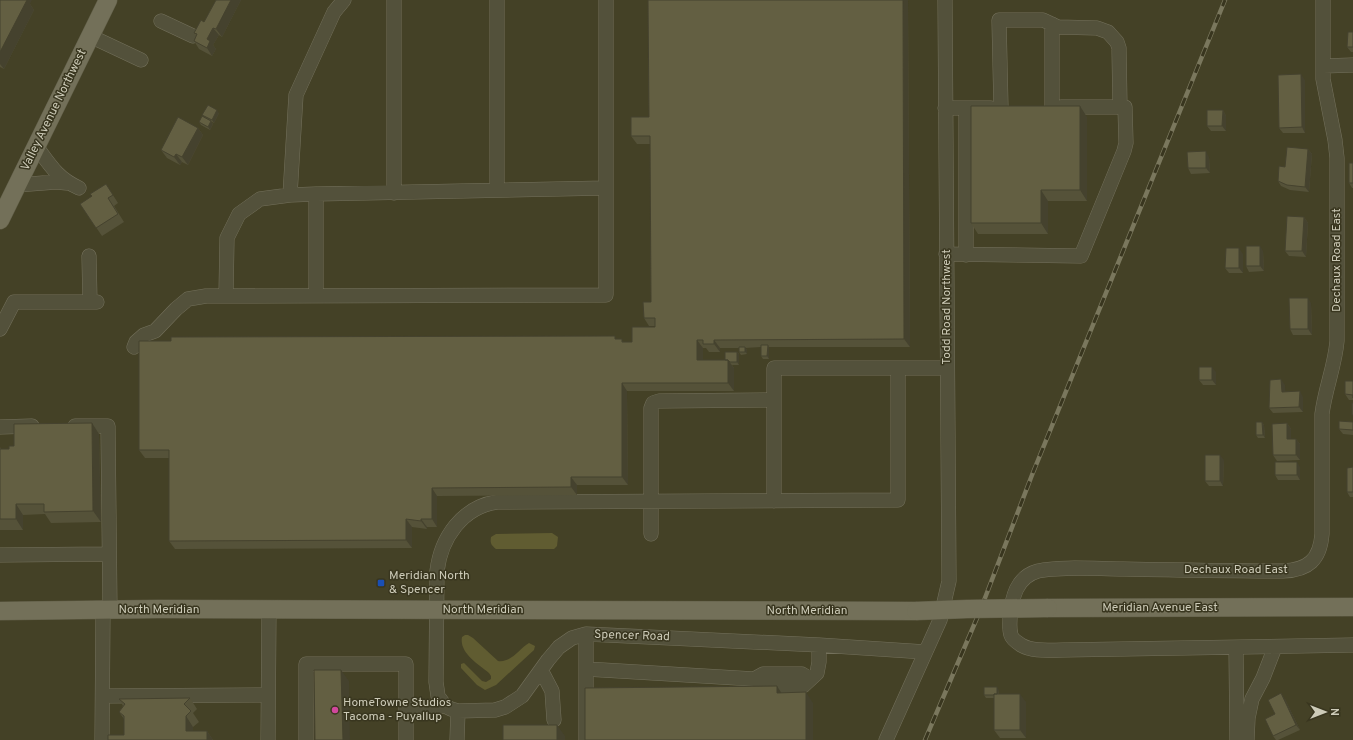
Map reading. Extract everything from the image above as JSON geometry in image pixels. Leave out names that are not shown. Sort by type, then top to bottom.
[{"type":"main road","name":"Valley Avenue Northwest","points":[[0,220],[108,0]]},
{"type":"main road","name":"Meridian Avenue East","points":[[967,609],[1353,607]]},
{"type":"main road","name":"North Meridian","points":[[0,612],[107,610],[916,611],[967,609]]},
{"type":"street","points":[[290,195],[296,95],[334,12],[344,0]]},
{"type":"street","points":[[394,0],[394,193]]},
{"type":"street","points":[[497,0],[497,190]]},
{"type":"street","points":[[134,347],[136,342],[144,335],[155,331],[188,299],[206,296],[606,295],[606,0]]},
{"type":"street","name":"Todd Road Northwest","points":[[886,740],[940,620],[949,581],[945,0]]},
{"type":"street","name":"Dechaux Road East","points":[[1323,0],[1324,90],[1333,126],[1337,158],[1337,341],[1334,364],[1322,414],[1322,534],[1316,557],[1312,562],[1300,569],[1283,571],[1082,569],[1046,570],[1035,572],[1021,581],[1013,596],[1009,627],[1011,636],[1020,644],[1033,650],[1353,645]]},
{"type":"street","points":[[1000,108],[999,20],[1043,20],[1058,27],[1103,29],[1113,36],[1119,48],[1120,107]]},
{"type":"street","points":[[161,21],[193,36]]},
{"type":"street","points":[[1052,24],[1052,107]]},
{"type":"street","points":[[90,36],[141,60]]},
{"type":"street","points":[[1323,66],[1353,66]]},
{"type":"street","points":[[946,108],[1015,107]]},
{"type":"street","points":[[946,254],[1081,256],[1124,151],[1126,143],[1125,107],[1037,107]]},
{"type":"street","points":[[966,108],[966,255]]},
{"type":"street","points":[[17,185],[56,182],[73,185],[56,174],[36,146]]},
{"type":"street","points":[[226,295],[227,238],[239,214],[260,199],[290,195],[316,194],[606,188]]},
{"type":"street","points":[[316,194],[316,295]]},
{"type":"street","points":[[0,329],[5,307],[14,302],[93,302],[89,256]]},
{"type":"street","points":[[774,501],[774,368],[947,368]]},
{"type":"street","points":[[457,740],[452,709],[438,696],[436,682],[437,570],[443,544],[450,533],[465,516],[480,506],[497,502],[898,500],[898,368]]},
{"type":"street","points":[[651,534],[651,408],[653,403],[659,401],[774,400]]},
{"type":"street","points":[[0,427],[108,426],[109,554],[102,740]]},
{"type":"street","points":[[0,556],[109,554]]},
{"type":"street","points":[[268,740],[269,610]]},
{"type":"street","points":[[586,634],[586,740]]},
{"type":"street","name":"Spencer Road","points":[[406,707],[495,710],[510,704],[522,696],[564,642],[586,634],[819,645],[925,652]]},
{"type":"street","points":[[586,669],[754,679],[763,674],[802,674],[810,679],[814,677],[818,669],[819,645]]},
{"type":"street","points":[[1247,740],[1248,718],[1252,699],[1264,678],[1275,647]]},
{"type":"street","points":[[1236,648],[1237,740]]},
{"type":"street","points":[[306,740],[306,664],[406,664],[406,740]]},
{"type":"street","points":[[541,670],[552,691],[554,720]]},
{"type":"street","points":[[103,696],[268,696]]},
{"type":"shaded area","points":[[552,533],[558,537],[557,546],[554,549],[496,549],[491,542],[491,537],[496,534]]},
{"type":"shaded area","points":[[465,635],[473,638],[498,661],[511,658],[529,643],[535,646],[534,650],[496,685],[485,690],[477,685],[461,668],[461,664],[464,663],[482,681],[486,682],[491,679],[489,673],[470,658],[463,648],[462,637]]},
{"type":"building","points":[[0,0],[27,0],[0,52]]},
{"type":"building","points":[[216,0],[231,0],[216,29],[213,28],[207,39],[210,41],[207,48],[194,41],[197,34],[194,33],[201,20],[204,22]]},
{"type":"building","points":[[648,0],[903,0],[904,339],[714,340],[714,344],[703,344],[703,340],[697,340],[697,360],[728,360],[728,383],[622,383],[622,477],[571,477],[571,487],[432,488],[432,519],[421,519],[421,521],[406,519],[406,540],[169,541],[169,450],[139,450],[139,341],[171,341],[171,337],[615,336],[615,339],[622,339],[622,342],[632,342],[632,327],[655,327],[655,318],[644,318],[643,302],[651,302],[650,136],[631,136],[631,117],[649,117]]},
{"type":"building","points":[[1348,32],[1353,32],[1353,47],[1347,47]]},
{"type":"building","points":[[1301,74],[1302,127],[1279,128],[1278,75]]},
{"type":"building","points":[[208,105],[217,110],[212,120],[202,115]]},
{"type":"building","points":[[971,106],[1080,106],[1080,190],[1041,190],[1041,223],[971,223]]},
{"type":"building","points":[[1207,110],[1223,110],[1222,126],[1207,126]]},
{"type":"building","points":[[202,116],[211,121],[208,127],[199,122]]},
{"type":"building","points":[[178,117],[198,128],[182,157],[176,154],[174,157],[161,150]]},
{"type":"building","points":[[1287,147],[1308,149],[1305,187],[1287,185],[1278,181],[1279,166],[1285,167]]},
{"type":"building","points":[[1206,151],[1206,168],[1188,168],[1187,152]]},
{"type":"building","points":[[1349,163],[1353,163],[1353,183],[1349,183]]},
{"type":"building","points":[[106,184],[113,195],[108,198],[118,214],[96,228],[80,204],[92,196],[90,194]]},
{"type":"building","points":[[1287,216],[1304,217],[1302,251],[1285,251]]},
{"type":"building","points":[[1246,246],[1260,246],[1260,266],[1246,266]]},
{"type":"building","points":[[1226,248],[1239,248],[1239,268],[1225,268]]},
{"type":"building","points":[[1289,298],[1308,298],[1308,329],[1290,329]]},
{"type":"building","points":[[761,345],[768,345],[767,356],[761,356]]},
{"type":"building","points":[[739,347],[745,347],[745,352],[739,352]]},
{"type":"building","points":[[725,352],[737,352],[737,362],[725,360]]},
{"type":"building","points":[[1199,367],[1212,367],[1212,380],[1199,380]]},
{"type":"building","points":[[1281,379],[1282,392],[1300,391],[1299,407],[1269,408],[1270,380]]},
{"type":"building","points":[[1345,381],[1353,381],[1353,395],[1345,394]]},
{"type":"building","points":[[1353,403],[1353,415],[1352,415]]},
{"type":"building","points":[[1339,421],[1353,422],[1353,430],[1339,429]]},
{"type":"building","points":[[1256,422],[1262,422],[1263,435],[1256,435]]},
{"type":"building","points":[[92,423],[93,511],[44,512],[44,504],[16,504],[16,519],[0,519],[0,449],[9,449],[9,446],[14,446],[14,424]]},
{"type":"building","points":[[1287,423],[1287,439],[1296,439],[1296,455],[1273,455],[1272,424]]},
{"type":"building","points":[[1205,455],[1220,455],[1220,481],[1205,481]]},
{"type":"building","points":[[1275,462],[1297,462],[1297,475],[1275,475]]},
{"type":"building","points":[[1353,467],[1353,492],[1347,492],[1347,468]]},
{"type":"building","name":"HomeTowne Studios Tacoma - Puyallup","points":[[314,670],[341,670],[343,740],[315,740]]},
{"type":"building","points":[[777,686],[777,693],[806,692],[806,740],[585,740],[585,688]]},
{"type":"building","points":[[984,687],[997,687],[997,694],[984,695]]},
{"type":"building","points":[[1281,693],[1296,725],[1273,736],[1265,719],[1275,714],[1268,700]]},
{"type":"building","points":[[994,694],[1020,694],[1020,730],[994,730]]},
{"type":"building","points":[[190,698],[184,704],[191,711],[186,716],[186,731],[207,731],[207,740],[108,740],[108,735],[124,735],[124,716],[119,712],[125,704],[119,699]]},
{"type":"building","points":[[503,725],[557,725],[557,740],[503,740]]},
{"type":"railway","points":[[925,740],[980,611],[1032,475],[1225,0]]},
{"type":"place","name":"Meridian North & Spencer","points":[[381,583]]},
{"type":"place","name":"HomeTowne Studios Tacoma - Puyallup","points":[[335,710]]}]
